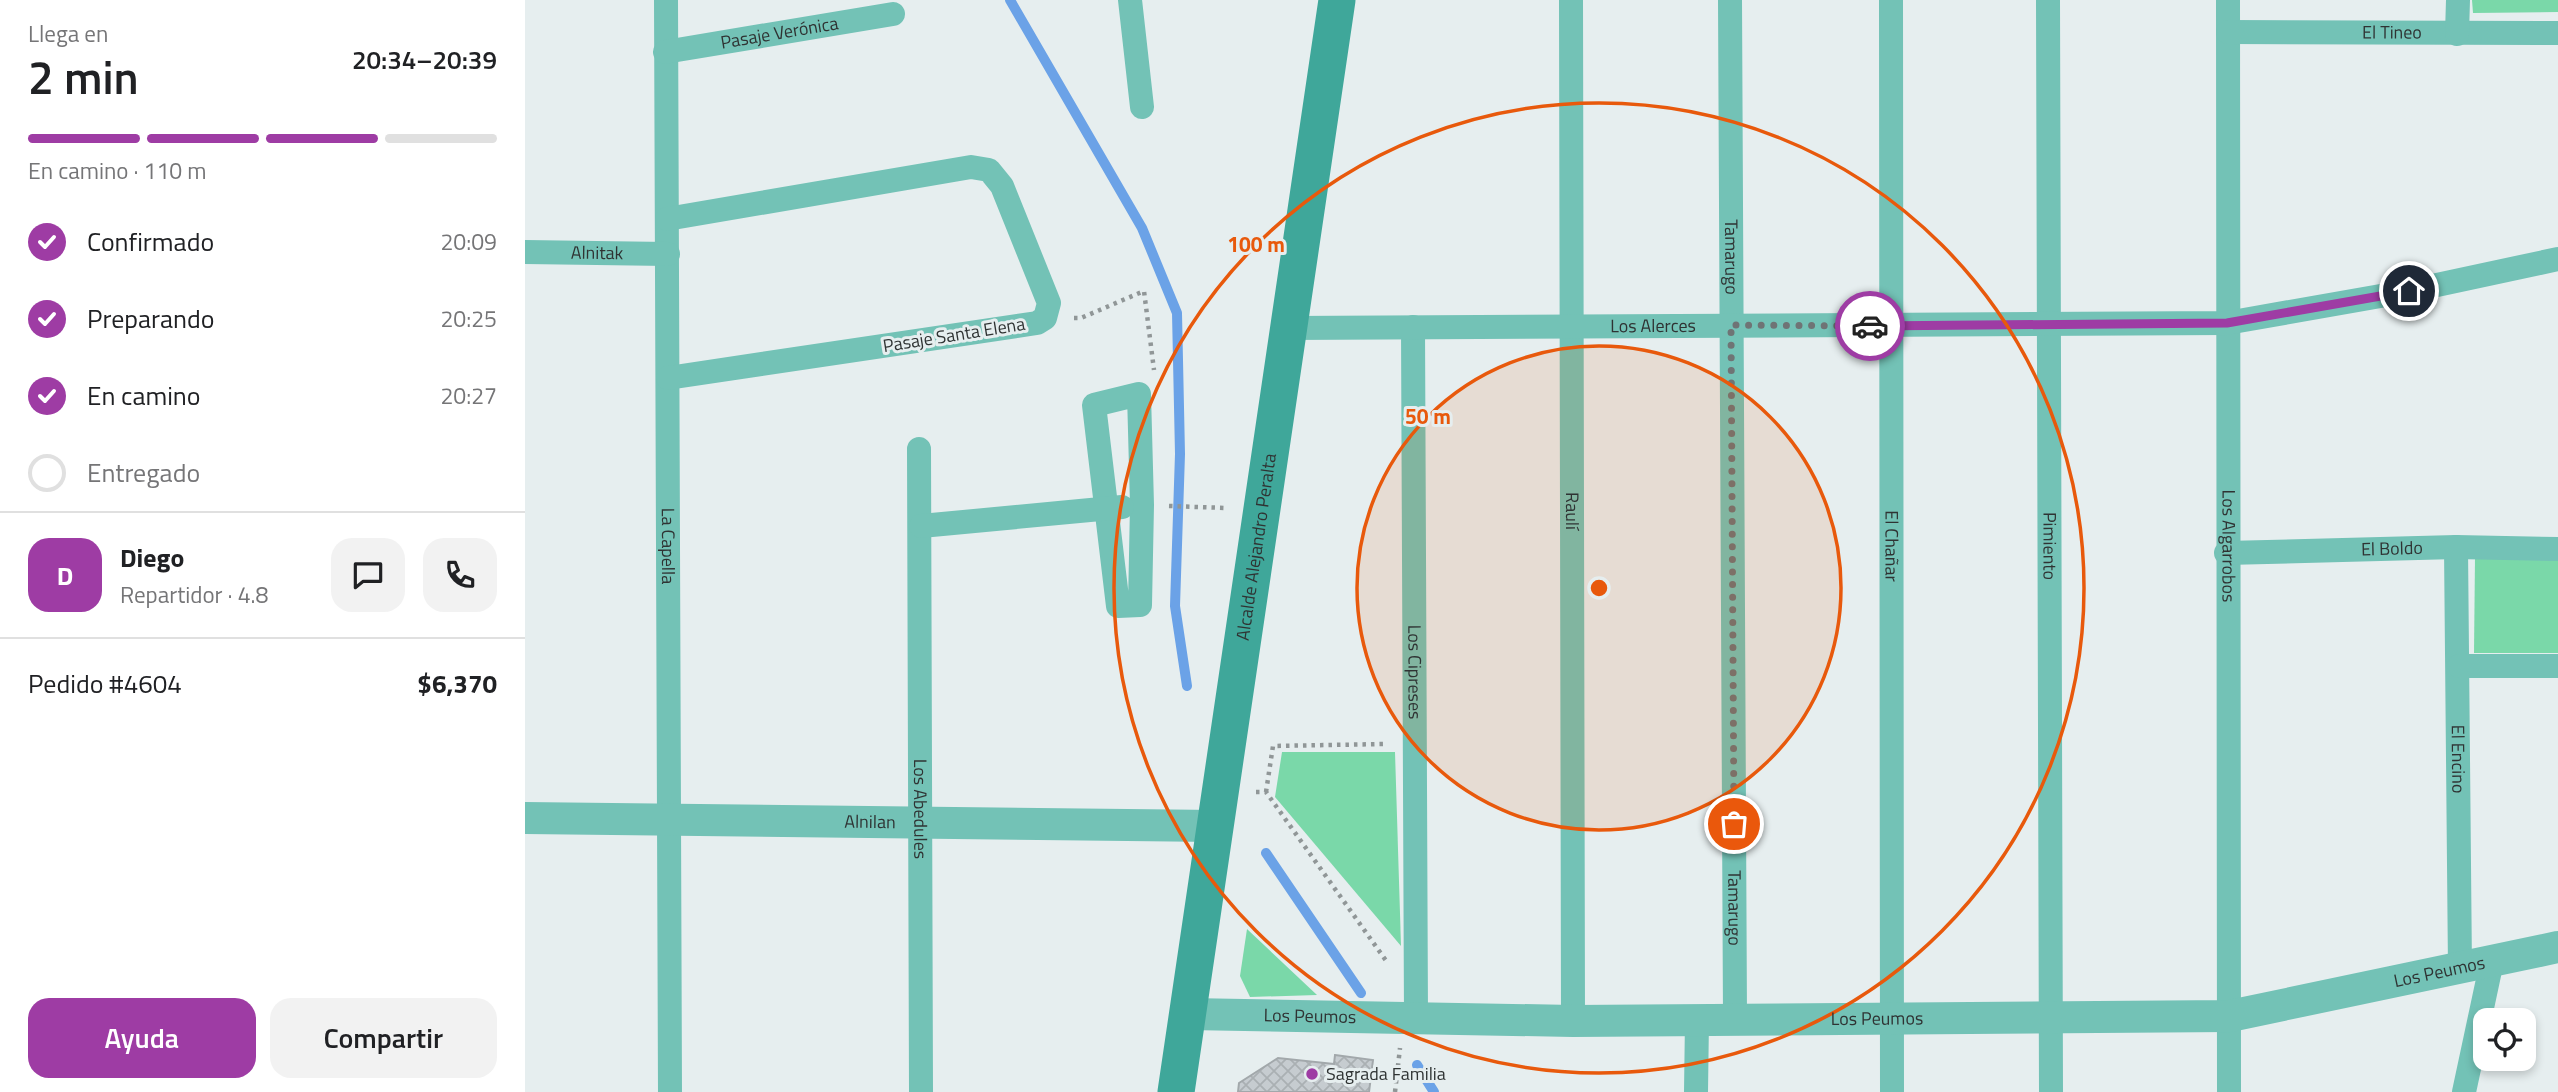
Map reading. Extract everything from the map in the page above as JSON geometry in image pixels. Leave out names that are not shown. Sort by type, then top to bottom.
[{"type":"main road","name":"Alcalde Alejandro Peralta","points":[[1176,1092],[1337,0]]},
{"type":"street","name":"La Capella","points":[[666,0],[670,1092]]},
{"type":"street","points":[[1130,0],[1142,107]]},
{"type":"street","name":"Raulí","points":[[1571,0],[1573,1021]]},
{"type":"street","name":"Tamarugo","points":[[1730,0],[1735,1018]]},
{"type":"street","name":"El Chañar","points":[[1891,0],[1892,1092]]},
{"type":"street","name":"Pimiento","points":[[2048,0],[2051,1092]]},
{"type":"street","name":"Los Algarrobos","points":[[2228,0],[2229,1092]]},
{"type":"street","points":[[2458,0],[2458,34]]},
{"type":"street","name":"Pasaje Verónica","points":[[665,52],[893,14]]},
{"type":"street","name":"El Tineo","points":[[2228,32],[2558,33]]},
{"type":"street","name":"Pasaje Santa Elena","points":[[667,219],[971,167],[989,170],[1002,186],[1047,293],[1048,312],[1045,318],[1037,323],[668,378]]},
{"type":"street","name":"Alnitak","points":[[525,252],[668,254]]},
{"type":"street","name":"Los Alerces","points":[[1289,328],[2227,323],[2409,291],[2558,259]]},
{"type":"street","name":"Los Cipreses","points":[[1407,1018],[1414,744],[1413,327]]},
{"type":"street","points":[[1139,394],[1142,505],[1140,605],[1118,606],[1094,405],[1139,394]]},
{"type":"street","name":"Los Abedules","points":[[919,449],[921,1092]]},
{"type":"street","points":[[921,526],[1142,505]]},
{"type":"street","name":"El Boldo","points":[[2227,553],[2456,547],[2558,549]]},
{"type":"street","name":"El Encino","points":[[2456,547],[2460,970]]},
{"type":"street","points":[[2459,666],[2558,666]]},
{"type":"street","name":"Alnilan","points":[[525,818],[1216,826]]},
{"type":"street","name":"Los Peumos","points":[[1189,1014],[1573,1021],[2230,1016],[2460,970],[2558,947]]},
{"type":"street","points":[[2464,1092],[2492,961]]},
{"type":"street","points":[[1696,1092],[1697,1019]]},
{"type":"path","points":[[1045,318],[1081,317],[1144,291],[1153,354],[1154,391],[1142,404],[1139,394]]},
{"type":"path","points":[[1142,505],[1263,509]]},
{"type":"path","points":[[1389,965],[1266,792],[1273,746],[1414,744]]},
{"type":"path","points":[[1221,789],[1266,792]]},
{"type":"path","points":[[1395,1092],[1407,1018]]},
{"type":"green space","points":[[2472,0],[2558,0],[2558,12],[2473,13]]},
{"type":"green space","points":[[2475,558],[2558,558],[2558,653],[2474,653]]},
{"type":"green space","points":[[1282,752],[1395,752],[1401,946],[1275,797]]},
{"type":"green space","points":[[1247,929],[1317,995],[1250,997],[1240,976]]},
{"type":"building","name":"Sagrada Familia","points":[[1335,1055],[1373,1060],[1369,1092],[1238,1092],[1239,1083],[1278,1058],[1334,1064]]},
{"type":"waterway","points":[[1010,0],[1142,228],[1177,313],[1180,454],[1175,606],[1187,686]]},
{"type":"waterway","points":[[1266,853],[1361,993]]},
{"type":"waterway","points":[[1417,1065],[1434,1092]]},
{"type":"way so far","points":[[1734,824],[1731,325],[1870,326]]},
{"type":"place","name":"Sagrada Familia","points":[[1312,1074]]},
{"type":"route","points":[[1870,326],[2227,323],[2409,291]]}]
